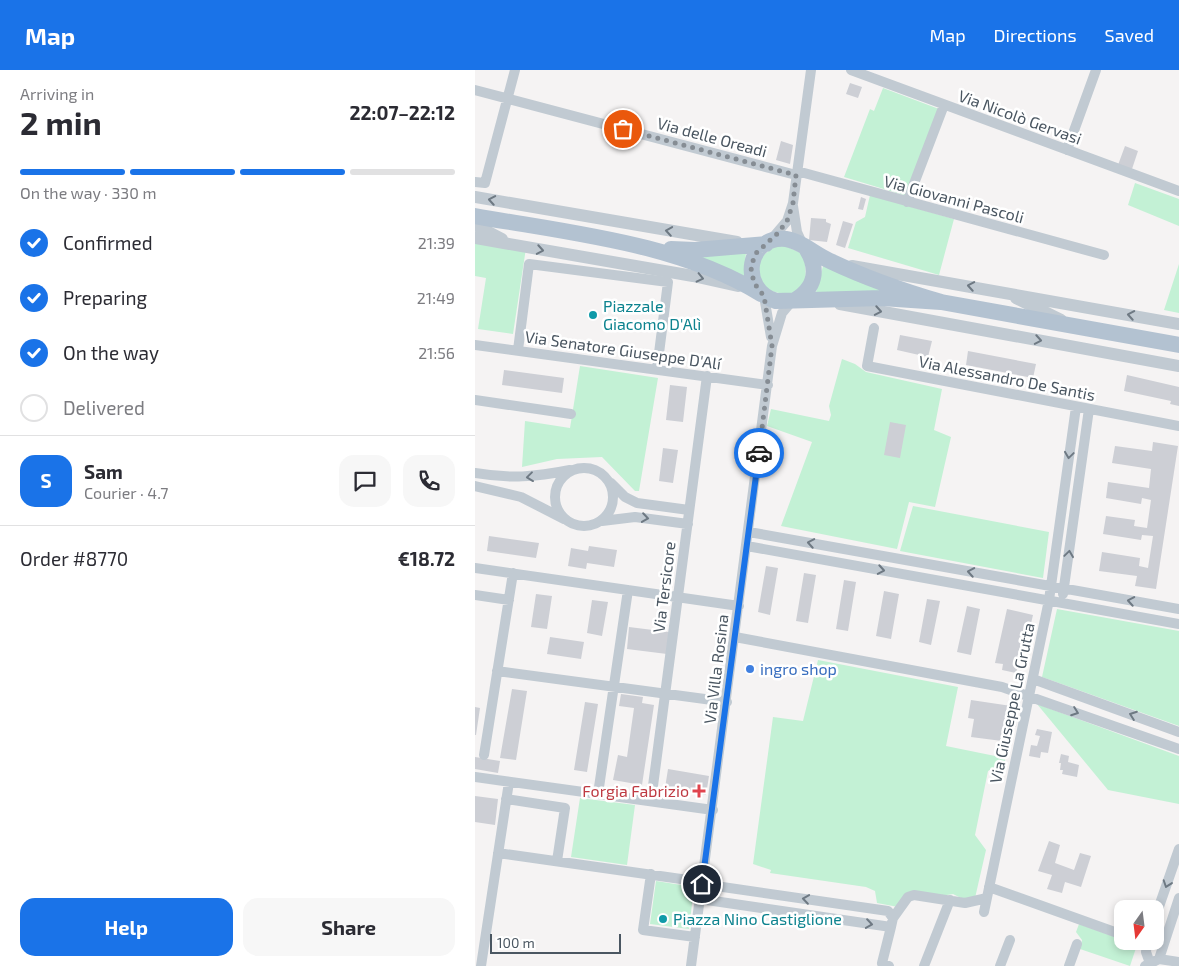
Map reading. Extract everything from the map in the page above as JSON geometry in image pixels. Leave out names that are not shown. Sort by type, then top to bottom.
[{"type":"main road","points":[[475,216],[639,246],[695,250],[762,244],[784,239],[798,243],[831,262],[892,287],[941,302]]},
{"type":"main road","points":[[760,294],[754,283],[751,268],[755,254],[762,244]]},
{"type":"main road","points":[[639,246],[706,267],[776,302],[813,299],[882,298],[941,302],[1179,345]]},
{"type":"main road","points":[[793,300],[803,295],[814,278],[815,268],[806,249]]},
{"type":"street","points":[[475,182],[485,183],[515,70]]},
{"type":"street","points":[[475,197],[762,244],[787,221],[793,203],[809,70]]},
{"type":"street","name":"Via Nicolò Gervasi","points":[[851,70],[1179,191]]},
{"type":"street","points":[[1067,150],[1096,70]]},
{"type":"street","name":"Via delle Oreadi","points":[[475,90],[797,173]]},
{"type":"street","points":[[907,202],[944,105]]},
{"type":"street","name":"Via Giovanni Pascoli","points":[[797,173],[1104,256]]},
{"type":"street","points":[[793,203],[797,232],[806,249]]},
{"type":"street","points":[[475,225],[513,246]]},
{"type":"street","points":[[475,238],[693,276],[760,294]]},
{"type":"street","points":[[831,262],[1179,324]]},
{"type":"street","points":[[518,350],[529,264],[658,280],[668,282],[657,370]]},
{"type":"street","points":[[1002,291],[1072,325]]},
{"type":"street","name":"Via Villa Rosina","points":[[760,294],[772,346]]},
{"type":"street","points":[[813,299],[1179,366]]},
{"type":"street","name":"Via Villa Rosina","points":[[691,966],[713,810],[772,346],[782,313],[793,300]]},
{"type":"street","name":"Via Alessandro De Santis","points":[[874,328],[867,366],[1179,426]]},
{"type":"street","name":"Via Senatore Giuseppe D'Alí","points":[[475,345],[768,385]]},
{"type":"street","name":"Via Tersicore","points":[[651,801],[707,376]]},
{"type":"street","points":[[475,400],[571,414]]},
{"type":"street","name":"Via Giuseppe La Grutta","points":[[984,912],[1049,600],[1076,407]]},
{"type":"street","points":[[1062,603],[1089,409]]},
{"type":"street","points":[[475,473],[509,478],[524,478],[578,468],[597,470],[625,497],[637,503],[689,510]]},
{"type":"street","points":[[566,520],[556,504],[557,486],[562,478],[578,468]]},
{"type":"street","points":[[602,521],[609,514],[613,504],[614,494],[611,483]]},
{"type":"street","points":[[475,486],[521,497],[584,527],[602,521],[635,517],[687,524]]},
{"type":"street","points":[[1063,499],[1076,500]]},
{"type":"street","points":[[749,532],[1179,609]]},
{"type":"street","points":[[778,552],[780,538]]},
{"type":"street","points":[[747,546],[1179,624]]},
{"type":"street","points":[[858,566],[861,552]]},
{"type":"street","points":[[475,568],[739,606]]},
{"type":"street","points":[[949,582],[951,568]]},
{"type":"street","points":[[483,755],[513,573]]},
{"type":"street","points":[[598,794],[629,590]]},
{"type":"street","points":[[475,595],[509,600]]},
{"type":"street","points":[[735,637],[1002,687],[1056,687],[1179,732]]},
{"type":"street","points":[[497,671],[727,702]]},
{"type":"street","points":[[1031,688],[1179,749]]},
{"type":"street","points":[[475,777],[713,810]]},
{"type":"street","points":[[481,966],[509,782]]},
{"type":"street","points":[[506,799],[565,808],[557,861]]},
{"type":"street","points":[[1161,900],[1179,849]]},
{"type":"street","points":[[498,853],[651,874],[888,911],[892,922]]},
{"type":"street","points":[[651,874],[643,930],[695,937]]},
{"type":"street","points":[[885,965],[892,922],[909,897],[914,895],[965,903],[988,892],[1114,932]]},
{"type":"street","points":[[1151,964],[1179,898]]},
{"type":"street","points":[[700,899],[892,922]]},
{"type":"street","points":[[924,966],[950,900]]},
{"type":"street","points":[[1001,966],[1010,940]]},
{"type":"street","points":[[1069,966],[1077,944]]},
{"type":"street","points":[[1147,950],[1151,964]]},
{"type":"street","points":[[1151,964],[1179,962]]},
{"type":"green space","points":[[883,88],[939,109],[907,196],[844,177],[870,109],[874,111]]},
{"type":"green space","points":[[1135,183],[1179,199],[1179,226],[1128,205]]},
{"type":"green space","points":[[870,195],[954,219],[939,275],[848,248],[856,222],[865,217]]},
{"type":"green space","points":[[475,240],[526,248],[513,334],[478,329],[486,278],[475,276]]},
{"type":"green space","points":[[779,243],[805,255],[806,283],[791,296],[763,289],[756,261]]},
{"type":"green space","points":[[746,253],[745,280],[692,255]]},
{"type":"green space","points":[[1179,264],[1179,313],[1164,310]]},
{"type":"green space","points":[[823,266],[894,293],[816,292]]},
{"type":"green space","points":[[842,359],[855,364],[866,372],[942,389],[934,430],[951,437],[935,507],[909,502],[897,549],[781,526],[812,442],[767,426],[771,409],[829,421],[831,415],[829,406]]},
{"type":"green space","points":[[580,366],[658,378],[639,491],[635,491],[602,457],[557,459],[522,467],[525,421],[570,428]]},
{"type":"green space","points":[[913,506],[1049,532],[1043,578],[900,551]]},
{"type":"green space","points":[[1057,609],[1179,631],[1179,726],[1042,677]]},
{"type":"green space","points":[[818,660],[958,687],[946,746],[1005,758],[1005,762],[988,771],[975,835],[986,850],[975,898],[965,900],[953,894],[935,897],[916,893],[898,907],[877,903],[875,891],[866,887],[770,873],[771,870],[753,864],[773,717],[803,721]]},
{"type":"green space","points":[[1037,704],[1179,756],[1179,804],[1108,790]]},
{"type":"green space","points":[[580,798],[635,805],[627,865],[571,857]]},
{"type":"green space","points":[[656,881],[694,887],[689,929],[650,924]]},
{"type":"green space","points":[[1079,924],[1114,937],[1114,950],[1135,950],[1130,966],[1080,949],[1082,940],[1076,932]]},
{"type":"building","points":[[850,83],[862,87],[858,98],[846,94]]},
{"type":"building","points":[[781,141],[793,145],[790,164],[776,160]]},
{"type":"building","points":[[1125,146],[1138,151],[1132,169],[1118,165]]},
{"type":"building","points":[[861,197],[866,199],[863,210],[858,209]]},
{"type":"building","points":[[811,218],[826,219],[826,222],[831,224],[827,242],[809,240]]},
{"type":"building","points":[[843,221],[853,224],[845,248],[836,245]]},
{"type":"building","points":[[900,335],[932,341],[928,357],[897,350]]},
{"type":"building","points":[[968,351],[1036,364],[1033,378],[966,365]]},
{"type":"building","points":[[504,370],[564,378],[562,393],[502,385]]},
{"type":"building","points":[[1127,375],[1179,387],[1179,406],[1170,404],[1171,401],[1124,391]]},
{"type":"building","points":[[670,385],[687,387],[683,422],[666,420]]},
{"type":"building","points":[[890,422],[906,425],[900,458],[884,455]]},
{"type":"building","points":[[1153,442],[1178,446],[1156,589],[1135,586],[1137,576],[1099,571],[1102,552],[1140,558],[1139,566],[1148,568],[1153,536],[1142,535],[1141,540],[1103,534],[1106,516],[1135,520],[1134,526],[1147,528],[1151,500],[1142,498],[1141,504],[1106,498],[1108,482],[1149,488],[1151,469],[1112,463],[1115,446],[1152,451]]},
{"type":"building","points":[[663,448],[678,450],[673,483],[659,481]]},
{"type":"building","points":[[489,536],[539,543],[536,558],[487,551]]},
{"type":"building","points":[[589,546],[617,550],[614,567],[587,563],[586,569],[568,566],[571,548],[588,551]]},
{"type":"building","points":[[766,566],[778,568],[770,615],[758,612]]},
{"type":"building","points":[[804,573],[816,575],[808,623],[796,621]]},
{"type":"building","points":[[844,580],[856,582],[848,631],[836,629]]},
{"type":"building","points":[[884,591],[899,594],[891,639],[876,636]]},
{"type":"building","points":[[536,594],[552,596],[547,629],[531,627]]},
{"type":"building","points":[[927,599],[940,601],[931,645],[919,642]]},
{"type":"building","points":[[592,600],[608,602],[602,636],[587,633]]},
{"type":"building","points":[[967,606],[980,609],[971,655],[957,652]]},
{"type":"building","points":[[1007,609],[1033,615],[1021,666],[1018,665],[1016,673],[1002,670],[1003,664],[995,663]]},
{"type":"building","points":[[629,627],[669,632],[667,654],[627,649]]},
{"type":"building","points":[[550,637],[584,642],[581,659],[547,654]]},
{"type":"building","points":[[512,689],[527,691],[516,760],[500,758]]},
{"type":"building","points":[[621,694],[643,697],[642,703],[654,705],[642,785],[613,780],[618,755],[627,757],[634,708],[619,706]]},
{"type":"building","points":[[971,700],[1018,707],[1016,727],[1004,725],[1002,741],[971,737],[974,719],[968,718]]},
{"type":"building","points":[[585,702],[598,704],[587,772],[574,770]]},
{"type":"building","points":[[475,707],[480,708],[476,735],[475,735]]},
{"type":"building","points":[[1037,729],[1052,732],[1048,753],[1041,752],[1040,758],[1029,756],[1031,745],[1037,746],[1040,736],[1035,735]]},
{"type":"building","points":[[1061,754],[1069,756],[1068,762],[1079,765],[1077,777],[1062,774],[1063,770],[1060,770],[1061,763],[1059,763]]},
{"type":"building","points":[[475,757],[500,761],[498,773],[475,769]]},
{"type":"building","points":[[668,769],[709,776],[706,795],[665,788]]},
{"type":"building","points":[[475,796],[498,799],[495,825],[475,822]]},
{"type":"building","points":[[1049,841],[1060,845],[1055,863],[1074,870],[1080,853],[1091,856],[1081,887],[1065,882],[1062,893],[1047,889],[1052,875],[1038,871]]},
{"type":"way so far","points":[[623,129],[796,175],[793,203],[787,221],[778,233],[755,254],[751,268],[757,290],[764,296],[770,322],[772,346],[759,453]]},
{"type":"place","name":"Piazzale Giacomo D'Alì","points":[[593,315]]},
{"type":"place","name":"ingro shop","points":[[750,669]]},
{"type":"place","name":"Forgia Fabrizio","points":[[699,791]]},
{"type":"place","name":"Piazza Nino Castiglione","points":[[663,919]]},
{"type":"route","points":[[702,884],[759,453]]}]
